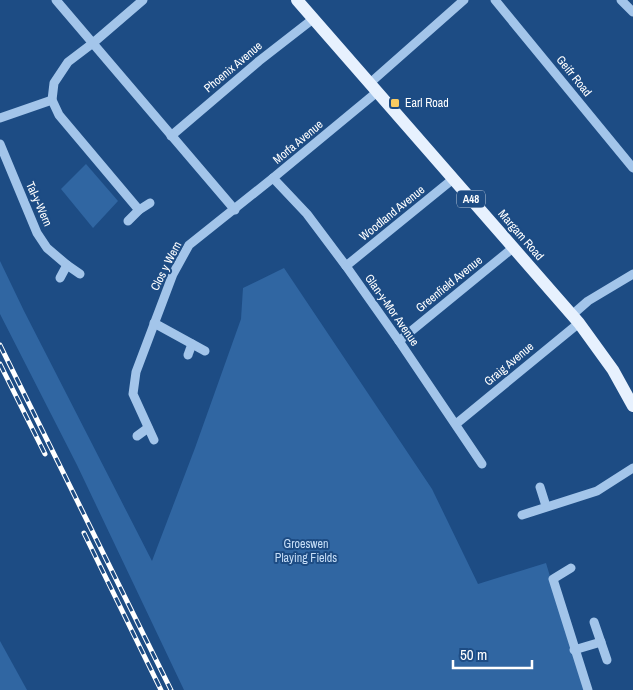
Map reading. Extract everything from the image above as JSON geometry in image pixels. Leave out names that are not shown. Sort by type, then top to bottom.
[{"type":"main road","name":"Margam Road","points":[[297,0],[575,319],[613,370],[633,406]]},
{"type":"street","points":[[56,0],[235,210]]},
{"type":"street","points":[[139,210],[59,116],[52,100],[54,83],[68,62],[93,44],[143,0]]},
{"type":"street","points":[[373,88],[464,0]]},
{"type":"street","name":"Geifr Road","points":[[495,0],[633,168]]},
{"type":"street","points":[[621,0],[633,12]]},
{"type":"street","name":"Phoenix Avenue","points":[[171,136],[259,61],[313,19]]},
{"type":"street","name":"Morfa Avenue","points":[[235,210],[373,88]]},
{"type":"street","points":[[0,118],[52,100]]},
{"type":"street","name":"Tal-y-Wern","points":[[0,144],[37,233],[48,248],[80,274]]},
{"type":"street","name":"Glan-y-Mor Avenue","points":[[273,178],[307,214],[346,266],[482,464]]},
{"type":"street","name":"Woodland Avenue","points":[[346,266],[453,179]]},
{"type":"street","points":[[128,221],[139,210],[150,204]]},
{"type":"street","name":"Clos y Wern","points":[[154,440],[133,394],[136,372],[173,274],[189,245],[235,210]]},
{"type":"street","name":"Greenfield Avenue","points":[[399,341],[514,247]]},
{"type":"street","points":[[60,278],[67,265]]},
{"type":"street","name":"Graig Avenue","points":[[456,424],[575,319],[588,301],[633,274]]},
{"type":"street","points":[[154,323],[205,352]]},
{"type":"street","points":[[188,355],[192,344]]},
{"type":"street","points":[[137,436],[148,428]]},
{"type":"street","points":[[522,515],[597,491],[633,468]]},
{"type":"street","points":[[540,487],[546,506]]},
{"type":"street","points":[[571,568],[553,579],[588,690]]},
{"type":"street","points":[[594,622],[607,660]]},
{"type":"street","points":[[574,650],[601,642]]},
{"type":"green space","points":[[86,164],[118,201],[93,228],[61,189]]},
{"type":"green space","name":"Groeswen Playing Fields","points":[[0,261],[152,561],[241,319],[243,288],[284,268],[432,489],[478,584],[546,563],[584,690],[184,690],[77,465],[0,314]]},
{"type":"green space","points":[[0,641],[27,690],[0,690]]},
{"type":"railway","points":[[0,345],[171,690]]},
{"type":"railway","points":[[0,364],[45,454]]},
{"type":"railway","points":[[84,533],[161,690]]},
{"type":"place","name":"Earl Road","points":[[395,103]]}]
